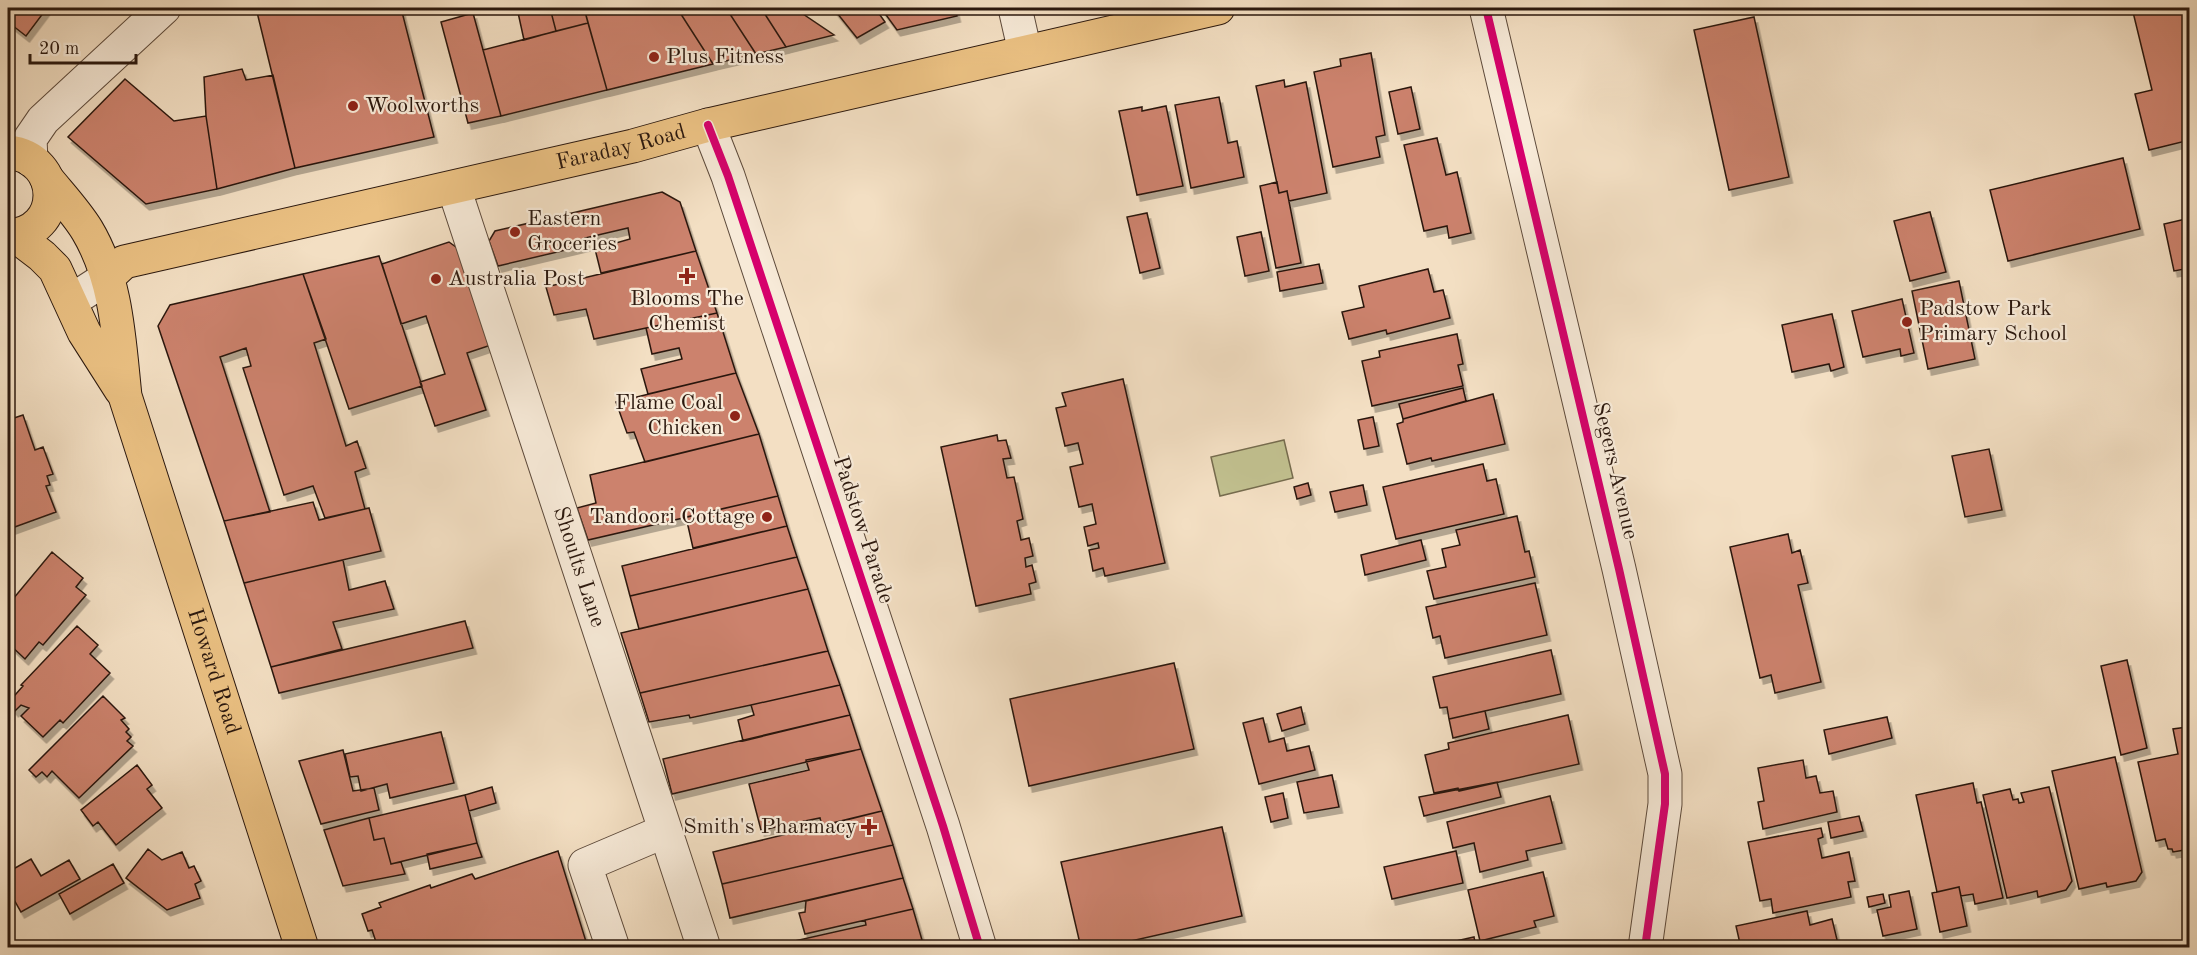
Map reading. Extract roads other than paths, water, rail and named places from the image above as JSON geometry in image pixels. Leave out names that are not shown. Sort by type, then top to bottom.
[{"type":"main road","name":"Faraday Road","points":[[108,277],[124,262],[454,188],[633,146],[708,125],[1218,8]]},
{"type":"main road","points":[[12,236],[31,230],[43,218],[50,203],[23,157]]},
{"type":"main road","name":"Howard Road","points":[[23,157],[86,228],[108,277],[117,323],[125,396],[302,948]]},
{"type":"main road","name":"Howard Road","points":[[12,236],[42,256],[55,269],[84,332],[125,396]]},
{"type":"street","points":[[23,157],[30,139],[43,120],[164,8]]},
{"type":"street","points":[[1015,8],[1025,52]]},
{"type":"street","name":"Segers Avenue","points":[[1486,8],[1619,568],[1665,774],[1665,804],[1645,948]]},
{"type":"street","name":"Padstow Parade","points":[[708,125],[736,198],[980,948]]},
{"type":"street","name":"Shoults Lane","points":[[454,188],[704,948]]},
{"type":"street","name":"Faraday Road","points":[[71,301],[108,277]]},
{"type":"street","points":[[613,948],[585,865],[665,831]]},
{"type":"place","name":"Plus Fitness","points":[[654,57]]},
{"type":"place","name":"Woolworths","points":[[353,106]]},
{"type":"place","name":"Eastern Groceries","points":[[515,232]]},
{"type":"place","name":"Blooms The Chemist","points":[[687,276]]},
{"type":"place","name":"Australia Post","points":[[436,279]]},
{"type":"place","name":"Padstow Park Primary School","points":[[1907,322]]},
{"type":"place","name":"Flame Coal Chicken","points":[[735,416]]},
{"type":"place","name":"Tandoori Cottage","points":[[767,517]]},
{"type":"place","name":"Smith's Pharmacy","points":[[869,827]]}]
